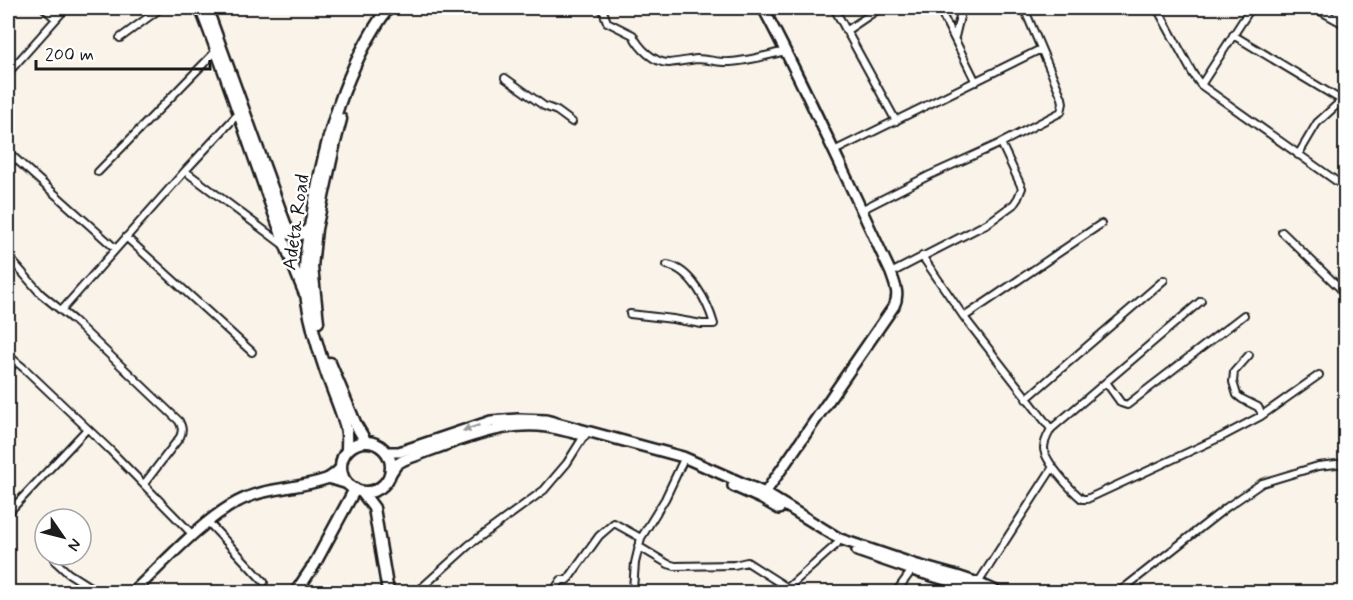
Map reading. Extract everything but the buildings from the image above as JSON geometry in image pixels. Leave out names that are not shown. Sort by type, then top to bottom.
[{"type":"main road","name":"Adeta Road","points":[[366,441],[356,425],[319,331],[312,267],[316,229],[334,142],[354,66],[388,8]]},
{"type":"main road","name":"Adeta Road","points":[[347,450],[347,430],[322,361],[306,299],[307,244],[327,141],[347,94],[378,36],[397,8]]},
{"type":"main road","points":[[355,488],[370,492],[387,482],[391,473],[391,463],[387,452],[378,444],[366,441],[355,444],[342,458],[341,468],[343,477],[374,508]]},
{"type":"main road","points":[[296,592],[314,565],[355,488]]},
{"type":"main road","points":[[379,488],[374,508],[388,592]]},
{"type":"street","points":[[44,8],[56,19]]},
{"type":"street","points":[[8,73],[66,8]]},
{"type":"street","points":[[120,38],[161,8]]},
{"type":"street","points":[[200,8],[306,299]]},
{"type":"street","points":[[207,8],[289,233],[296,237],[310,227]]},
{"type":"street","points":[[602,8],[607,22],[633,35],[643,49],[667,63],[699,59],[727,62],[747,60],[786,51]]},
{"type":"street","points":[[763,8],[834,151],[891,273],[898,294],[894,306],[765,493]]},
{"type":"street","points":[[834,8],[896,121]]},
{"type":"street","points":[[846,31],[880,8]]},
{"type":"street","points":[[939,8],[976,82]]},
{"type":"street","points":[[955,37],[962,8]]},
{"type":"street","points":[[861,210],[1060,112],[1062,98],[1024,8]]},
{"type":"street","points":[[1165,8],[1157,9],[1201,85],[1346,188]]},
{"type":"street","points":[[1201,85],[1251,8]]},
{"type":"street","points":[[1315,8],[1346,25]]},
{"type":"street","points":[[1335,19],[1340,8]]},
{"type":"street","points":[[1233,35],[1343,102],[1317,123],[1298,155]]},
{"type":"street","points":[[834,151],[1041,49]]},
{"type":"street","points":[[98,172],[217,50]]},
{"type":"street","points":[[505,78],[544,106],[557,111],[572,122]]},
{"type":"street","points":[[62,310],[238,114]]},
{"type":"street","points":[[891,273],[988,223],[1014,204],[1022,188],[1001,143]]},
{"type":"street","points":[[8,152],[116,249]]},
{"type":"street","points":[[185,171],[286,247]]},
{"type":"street","points":[[964,317],[1101,224]]},
{"type":"street","points":[[1282,232],[1346,294]]},
{"type":"street","points":[[126,237],[252,352]]},
{"type":"street","points":[[8,256],[41,294],[62,310],[182,426],[180,437],[144,484]]},
{"type":"street","points":[[922,256],[964,317],[1051,429]]},
{"type":"street","points":[[630,314],[714,324],[710,310],[691,281],[672,265],[667,265]]},
{"type":"street","points":[[1026,399],[1164,280]]},
{"type":"street","points":[[1201,301],[1051,429],[1044,448],[1046,456],[1082,499],[1087,499],[1223,436],[1260,416],[1319,375]]},
{"type":"street","points":[[1106,382],[1121,403],[1127,405],[1245,315]]},
{"type":"street","points":[[8,355],[144,484],[193,535]]},
{"type":"street","points":[[1249,355],[1234,372],[1233,382],[1237,395],[1258,407],[1261,412],[1260,416]]},
{"type":"street","points":[[8,370],[15,362]]},
{"type":"street","points":[[387,452],[399,452],[491,421],[546,420],[571,429],[683,458],[765,493],[840,539],[912,570],[984,592]]},
{"type":"street","points":[[391,473],[404,460],[494,429],[519,427],[571,429],[584,436],[682,463],[762,499],[837,544],[978,583],[998,592]]},
{"type":"street","points":[[8,513],[87,429]]},
{"type":"street","points":[[417,592],[469,545],[544,490],[567,463],[584,436]]},
{"type":"street","points":[[634,592],[638,546],[665,500],[682,463]]},
{"type":"street","points":[[1119,592],[1227,507],[1262,483],[1318,466],[1346,463]]},
{"type":"street","points":[[978,583],[1053,467]]},
{"type":"street","points":[[133,592],[208,522],[238,501],[260,493],[328,478],[341,468]]},
{"type":"street","points":[[328,478],[355,488]]},
{"type":"street","points":[[208,522],[264,582]]},
{"type":"street","points":[[552,592],[561,580],[569,578],[599,536],[614,523],[641,538]]},
{"type":"street","points":[[638,546],[675,566],[734,566],[747,562],[788,591],[837,544]]},
{"type":"street","points":[[62,567],[98,592]]},
{"type":"street","points":[[896,592],[912,570]]},
{"type":"street","points":[[948,592],[955,582]]}]
